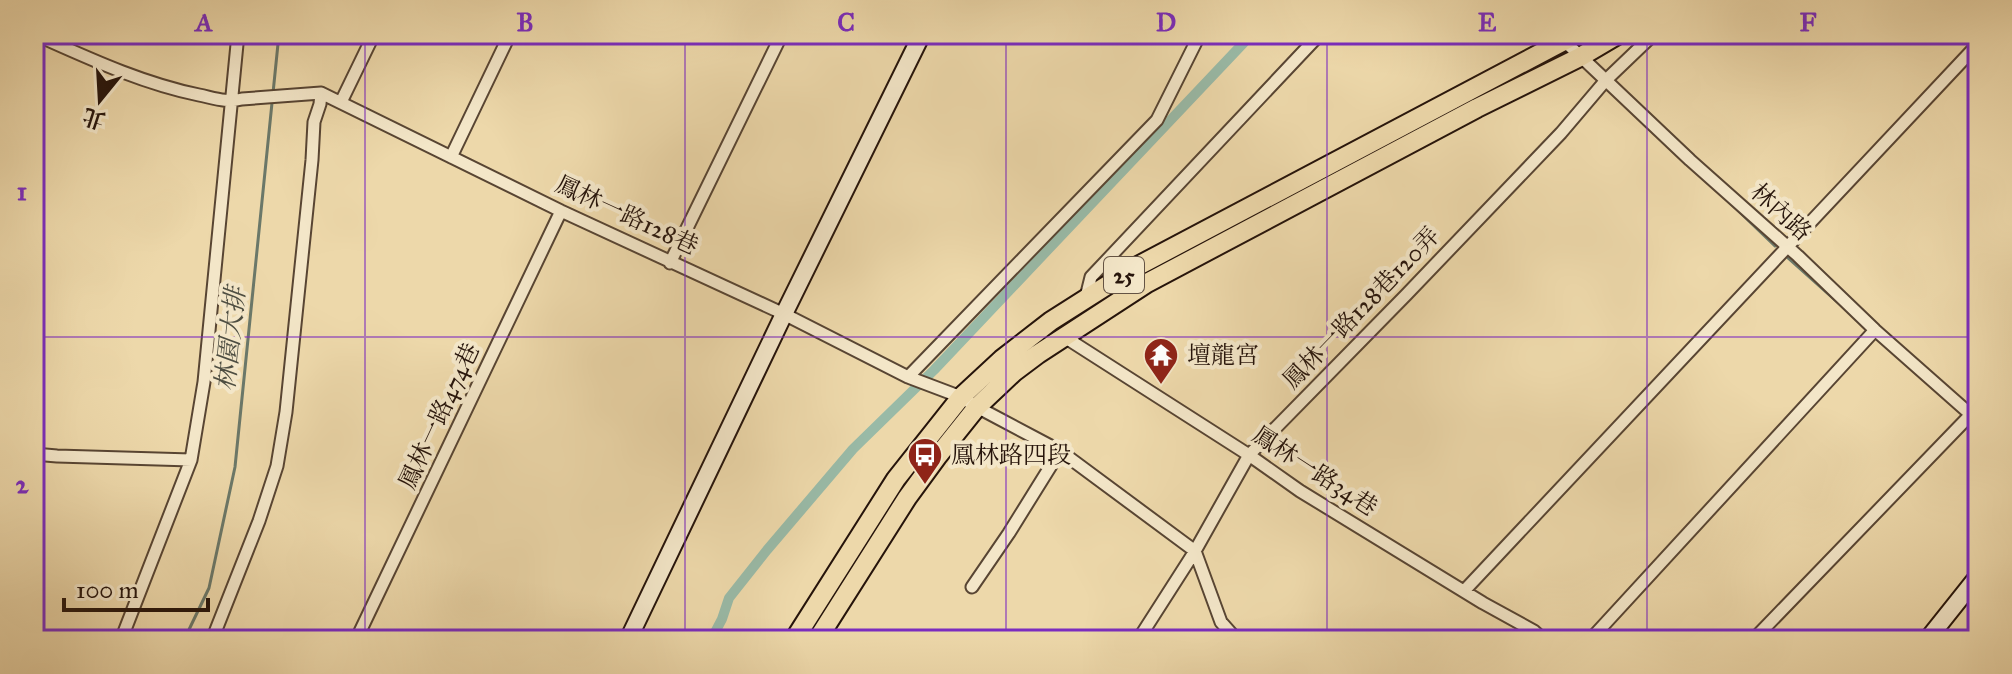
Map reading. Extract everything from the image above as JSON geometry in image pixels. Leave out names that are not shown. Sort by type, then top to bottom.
[{"type":"main road","name":"25","points":[[794,640],[896,479],[969,402],[1063,336],[1147,283],[1619,34]]},
{"type":"main road","name":"25","points":[[817,640],[969,402],[1002,359],[1051,321],[1136,267],[1566,36]]},
{"type":"street","points":[[34,34],[172,90],[237,100],[317,92],[320,104],[314,122],[287,397],[277,466],[256,532],[212,640]]},
{"type":"street","points":[[121,640],[191,460],[204,382],[237,100],[238,34]]},
{"type":"street","points":[[341,102],[374,34]]},
{"type":"street","points":[[451,157],[510,34]]},
{"type":"street","points":[[670,263],[782,34]]},
{"type":"street","points":[[628,640],[922,34]]},
{"type":"street","points":[[912,378],[1157,120],[1200,34]]},
{"type":"street","points":[[1084,322],[1085,298],[1091,277],[1320,34]]},
{"type":"street","name":"鳳林一路128巷120弄","points":[[1138,640],[1195,551],[1249,455],[1561,133],[1606,80],[1654,34]]},
{"type":"street","name":"林內路","points":[[1566,36],[1580,57],[1690,160],[1875,330],[1975,414]]},
{"type":"street","points":[[1464,591],[1978,44]]},
{"type":"street","name":"鳳林一路128巷","points":[[317,92],[670,263],[969,402],[1060,451],[1195,551]]},
{"type":"street","name":"鳳林一路474巷","points":[[356,640],[561,211]]},
{"type":"street","points":[[1590,640],[1875,330]]},
{"type":"street","name":"鳳林一路34巷","points":[[1063,336],[1300,491],[1534,631],[1544,640]]},
{"type":"street","points":[[1753,640],[1975,414]]},
{"type":"street","points":[[972,587],[1060,451]]},
{"type":"street","points":[[34,454],[191,460]]},
{"type":"street","points":[[1195,551],[1221,622],[1237,640]]},
{"type":"street","points":[[1927,640],[1978,576]]},
{"type":"waterway","name":"林園大排","points":[[184,640],[209,588],[235,467],[279,34]]},
{"type":"waterway","points":[[711,640],[729,598],[853,449],[934,370],[1252,34]]},
{"type":"waterway","points":[[1726,199],[1775,246]]},
{"type":"waterway","points":[[1788,258],[1845,309]]},
{"type":"place","name":"壇龍宮","points":[[1161,386]]},
{"type":"place","name":"鳳林路四段","points":[[925,486]]}]
